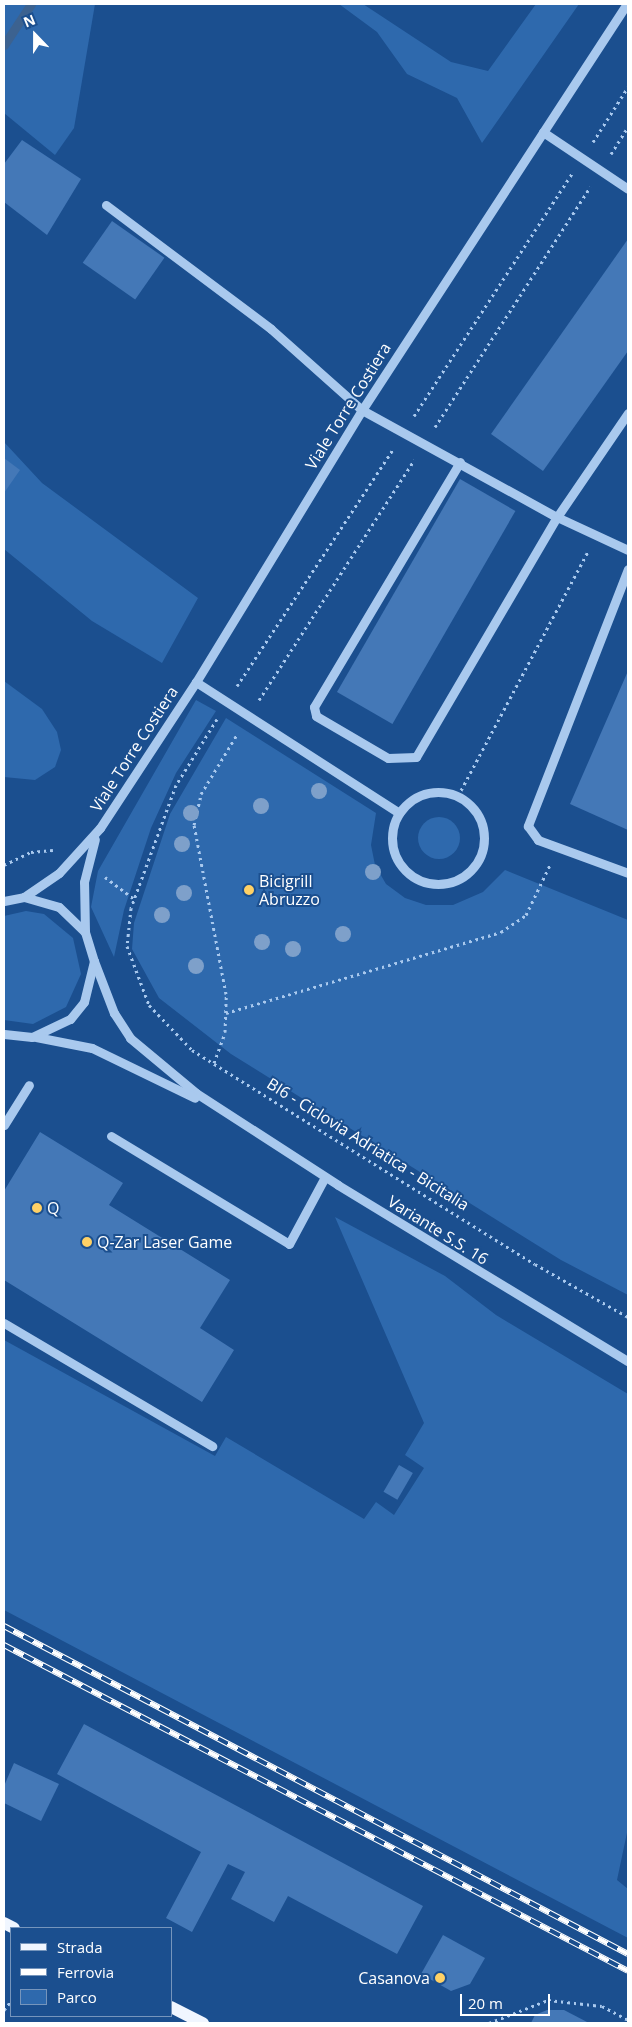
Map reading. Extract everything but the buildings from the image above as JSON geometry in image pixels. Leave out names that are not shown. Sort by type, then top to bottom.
[{"type":"main road","points":[[172,2008],[203,2023]]},
{"type":"street","name":"Viale Torre Costiera","points":[[24,897],[59,873],[100,828],[196,682],[362,410],[627,4]]},
{"type":"street","points":[[543,132],[601,169],[628,189]]},
{"type":"street","points":[[106,205],[271,329],[362,410],[557,516],[628,550]]},
{"type":"street","points":[[460,462],[314,707],[316,716],[388,758],[416,757],[557,516],[628,413]]},
{"type":"street","points":[[628,569],[528,826],[538,840],[628,873]]},
{"type":"street","points":[[196,682],[399,813]]},
{"type":"street","points":[[425,793],[458,796],[479,816],[483,846],[470,871],[443,884],[414,878],[403,868],[392,841],[399,813],[425,793]]},
{"type":"street","name":"Viale Torre Costiera","points":[[85,932],[84,882],[100,828]]},
{"type":"street","points":[[4,901],[24,897],[59,907],[85,932]]},
{"type":"street","name":"Variante S.S. 16","points":[[85,932],[114,1013],[130,1038],[235,1119],[326,1177],[628,1361]]},
{"type":"street","points":[[4,1034],[32,1037],[70,1019],[84,1002],[94,961]]},
{"type":"street","points":[[4,1041],[20,1037]]},
{"type":"street","name":"Variante S.S. 16","points":[[32,1037],[92,1048],[235,1119]]},
{"type":"street","points":[[4,1125],[29,1085]]},
{"type":"street","points":[[110,1136],[289,1244],[326,1177]]},
{"type":"street","points":[[4,1323],[212,1446]]},
{"type":"path","points":[[101,873],[134,899],[176,786],[227,702],[628,87]]},
{"type":"path","points":[[214,1063],[225,1032],[226,1013],[194,825],[201,794],[249,716],[628,127]]},
{"type":"path","points":[[458,796],[597,535]]},
{"type":"path","points":[[226,1013],[501,932],[526,915],[559,848]]},
{"type":"path","points":[[4,865],[31,852],[63,852]]},
{"type":"path","name":"BI6 - Ciclovia Adriatica - Bicitalia","points":[[134,899],[127,933],[129,958],[161,1022],[214,1063],[535,1264],[628,1317]]},
{"type":"path","points":[[489,2023],[548,2000],[602,2006],[628,2020]]},
{"type":"green space","points":[[4,4],[95,4],[74,128],[55,155],[4,113]]},
{"type":"green space","points":[[339,4],[363,4],[451,62],[488,71],[536,4],[579,4],[482,143],[457,98],[407,74],[377,32]]},
{"type":"green space","points":[[4,442],[42,483],[198,598],[162,663],[92,621],[4,549]]},
{"type":"green space","points":[[4,681],[42,709],[57,732],[61,750],[55,767],[35,780],[4,777]]},
{"type":"green space","points":[[196,700],[216,711],[176,773],[151,828],[124,910],[114,957],[91,907],[98,871]]},
{"type":"green space","points":[[226,718],[376,813],[371,845],[375,865],[386,884],[405,898],[426,905],[453,905],[483,892],[505,870],[628,920],[628,1295],[561,1260],[231,1054],[159,998],[132,949],[134,923],[170,814]]},
{"type":"green space","points":[[443,817],[451,820],[457,826],[460,838],[457,850],[451,856],[435,859],[427,856],[421,850],[418,834],[421,826],[427,820]]},
{"type":"green space","points":[[26,911],[44,914],[73,938],[81,974],[66,1007],[33,1024],[4,1020],[4,916]]},
{"type":"green space","points":[[335,1217],[445,1276],[496,1315],[628,1394],[628,1828],[617,1880],[628,1889],[628,1938],[4,1610],[4,1340],[215,1456],[226,1437],[364,1519],[376,1502],[394,1515],[424,1468],[405,1455],[424,1423]]},
{"type":"waterway","points":[[4,45],[31,4]]},
{"type":"railway","points":[[4,1626],[628,1954]]},
{"type":"railway","points":[[4,1645],[628,1971]]},
{"type":"place","name":"Bicigrill Abruzzo","points":[[249,890]]},
{"type":"place","name":"Q","points":[[37,1208]]},
{"type":"place","name":"Q-Zar Laser Game","points":[[87,1242]]},
{"type":"place","name":"Casanova","points":[[440,1978]]}]
